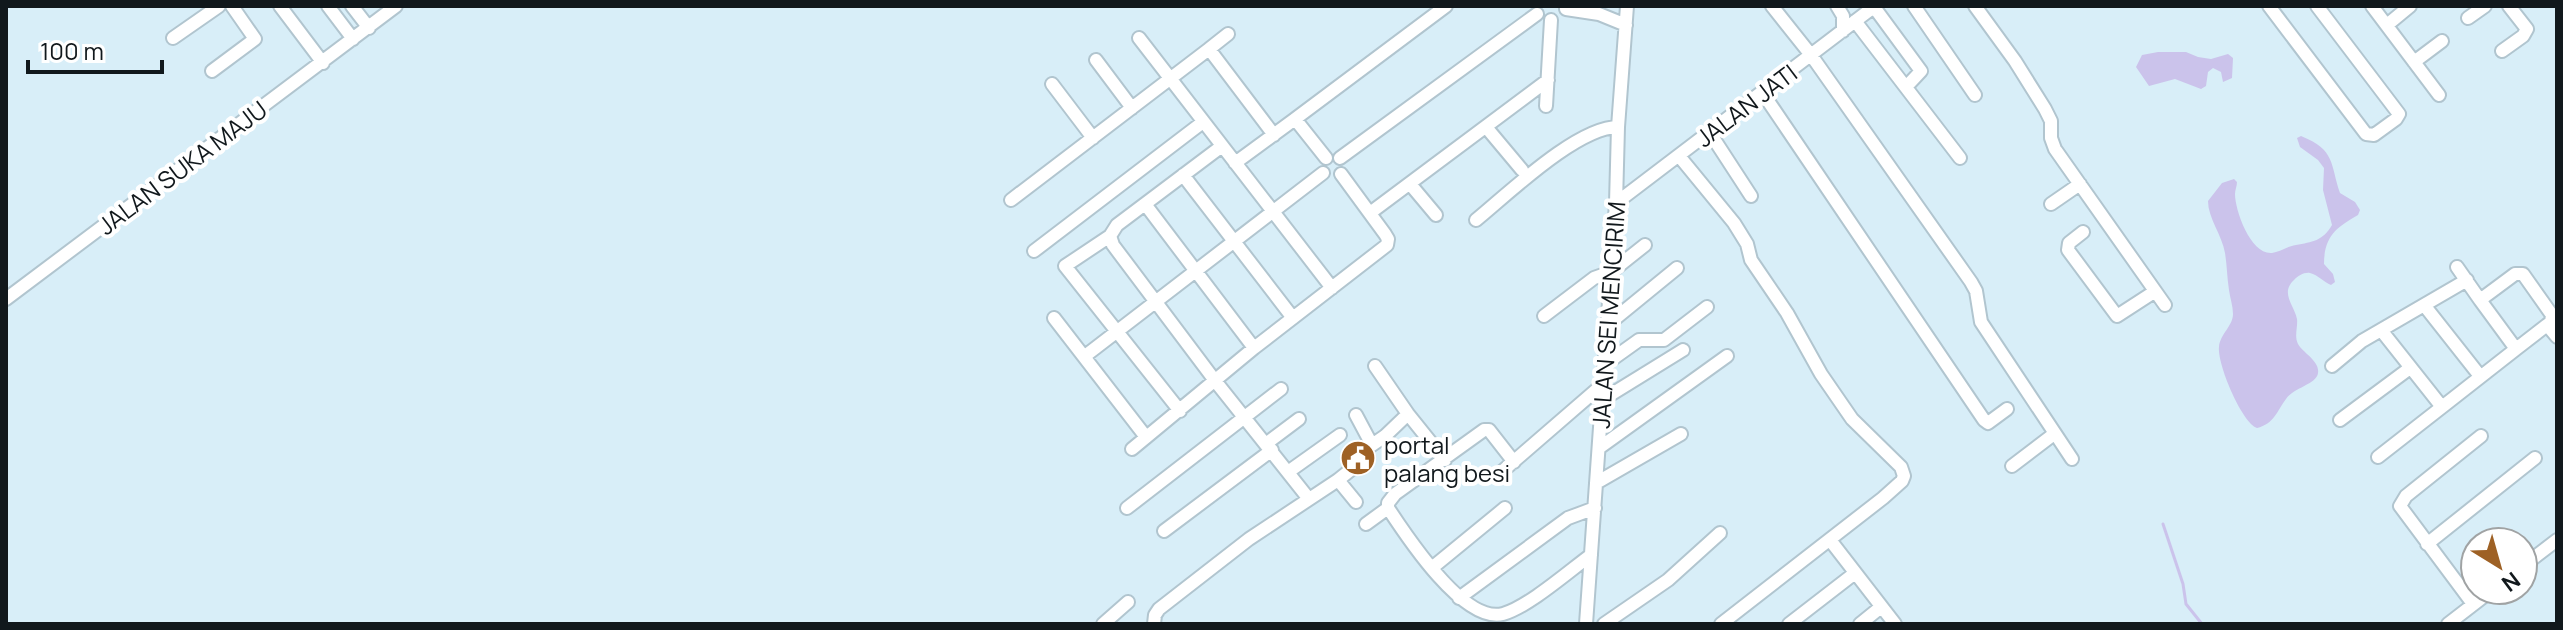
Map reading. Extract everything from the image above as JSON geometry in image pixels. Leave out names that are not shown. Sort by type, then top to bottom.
[{"type":"street","points":[[173,38],[219,6]]},
{"type":"street","points":[[212,71],[255,39],[232,6]]},
{"type":"street","points":[[280,6],[323,63]]},
{"type":"street","points":[[328,6],[353,39]]},
{"type":"street","points":[[352,6],[369,28]]},
{"type":"street","name":"JALAN SUKA MAJU","points":[[6,299],[396,6]]},
{"type":"street","points":[[1235,163],[1446,6]]},
{"type":"street","name":"JALAN SEI MENCIRIM","points":[[1586,624],[1627,6]]},
{"type":"street","points":[[1772,6],[1811,55],[1971,282],[1976,291],[1981,322],[2072,459]]},
{"type":"street","points":[[1837,6],[1843,16],[1843,31]]},
{"type":"street","points":[[1875,6],[1921,71],[1906,87]]},
{"type":"street","name":"JALAN JATI","points":[[1616,203],[1875,6]]},
{"type":"street","points":[[1914,6],[1975,95]]},
{"type":"street","points":[[1975,6],[2045,109],[2051,121],[2051,138],[2055,149],[2165,305]]},
{"type":"street","points":[[2269,6],[2366,134],[2374,135],[2399,114],[2317,6]]},
{"type":"street","points":[[2372,6],[2439,95]]},
{"type":"street","points":[[2387,25],[2410,6]]},
{"type":"street","points":[[2468,18],[2485,6]]},
{"type":"street","points":[[2502,51],[2523,36],[2527,29],[2509,6]]},
{"type":"street","points":[[1551,20],[1561,16],[1566,8],[1600,10],[1626,25]]},
{"type":"street","points":[[1340,158],[1536,10],[1551,20]]},
{"type":"street","points":[[1546,106],[1551,20]]},
{"type":"street","points":[[1855,21],[1960,158]]},
{"type":"street","points":[[1011,200],[1228,34]]},
{"type":"street","points":[[1139,38],[1332,288]]},
{"type":"street","points":[[2414,62],[2442,41]]},
{"type":"street","points":[[1209,49],[1274,135]]},
{"type":"street","points":[[1096,60],[1132,108]]},
{"type":"street","points":[[1370,213],[1548,80]]},
{"type":"street","points":[[1052,84],[1093,138]]},
{"type":"street","points":[[1762,92],[1984,420],[1992,422],[2007,409]]},
{"type":"street","points":[[1295,119],[1326,158]]},
{"type":"street","points":[[1034,251],[1203,122]]},
{"type":"street","points":[[1486,127],[1522,170]]},
{"type":"street","points":[[1476,220],[1579,139],[1596,131],[1618,127]]},
{"type":"street","points":[[1710,133],[1751,196]]},
{"type":"street","points":[[1180,411],[1065,268],[1066,264],[1110,236],[1117,225],[1222,146]]},
{"type":"street","points":[[1679,156],[1734,223],[1747,244],[1751,260],[1852,419],[1877,441],[1904,476],[1897,486],[1738,619],[1721,624]]},
{"type":"street","points":[[1323,173],[1322,164],[1326,158],[1340,158]]},
{"type":"street","points":[[1323,173],[1331,178],[1341,174],[1344,168],[1340,158]]},
{"type":"street","points":[[1085,356],[1323,173]]},
{"type":"street","points":[[1132,449],[1254,348],[1387,245],[1385,234],[1341,174]]},
{"type":"street","points":[[1183,175],[1293,318]]},
{"type":"street","points":[[1410,184],[1436,215]]},
{"type":"street","points":[[2051,204],[2080,184]]},
{"type":"street","points":[[1145,204],[1254,348]]},
{"type":"street","points":[[2083,232],[2069,243],[2068,250],[2117,316],[2154,292]]},
{"type":"street","points":[[1110,236],[1113,245],[1216,382],[1309,499]]},
{"type":"street","points":[[1544,316],[1594,278],[1611,272],[1645,245]]},
{"type":"street","points":[[2457,267],[2516,349]]},
{"type":"street","points":[[1606,326],[1677,268]]},
{"type":"street","points":[[2378,457],[2551,322],[2552,315],[2523,274],[2515,274],[2480,300]]},
{"type":"street","points":[[2332,366],[2362,341],[2467,280]]},
{"type":"street","points":[[2424,305],[2480,376]]},
{"type":"street","points":[[1604,365],[1639,340],[1664,340],[1707,307]]},
{"type":"street","points":[[1054,318],[1146,437]]},
{"type":"street","points":[[2547,325],[2557,337]]},
{"type":"street","points":[[2381,330],[2442,407]]},
{"type":"street","points":[[1602,400],[1683,350]]},
{"type":"street","points":[[1599,448],[1727,356]]},
{"type":"street","points":[[1375,366],[1445,460]]},
{"type":"street","points":[[2340,420],[2410,368]]},
{"type":"street","points":[[1498,475],[1602,385]]},
{"type":"street","points":[[1127,508],[1281,389]]},
{"type":"street","points":[[1356,415],[1372,445],[1408,414]]},
{"type":"street","points":[[1164,531],[1270,447],[1299,419]]},
{"type":"street","points":[[1366,524],[1388,508],[1395,494],[1487,429],[1514,462]]},
{"type":"street","points":[[1596,483],[1681,434]]},
{"type":"street","points":[[2012,466],[2054,434]]},
{"type":"street","points":[[1288,472],[1340,435]]},
{"type":"street","points":[[2459,586],[2400,506],[2481,436]]},
{"type":"street","points":[[2427,544],[2535,458]]},
{"type":"street","points":[[1154,624],[1159,609],[1249,539],[1358,464]]},
{"type":"street","points":[[1338,480],[1356,502]]},
{"type":"street","points":[[1388,508],[1414,545],[1459,598],[1482,613],[1503,614],[1591,555]]},
{"type":"street","points":[[1433,567],[1505,508]]},
{"type":"street","points":[[1459,598],[1568,518],[1595,508]]},
{"type":"street","points":[[1604,624],[1668,580],[1720,533]]},
{"type":"street","points":[[1830,540],[1895,624]]},
{"type":"street","points":[[2539,554],[2557,540]]},
{"type":"street","points":[[1789,624],[1855,573]]},
{"type":"street","points":[[1103,624],[1128,602]]},
{"type":"street","points":[[2448,624],[2470,606]]},
{"type":"street","points":[[1860,624],[1881,607]]},
{"type":"shaded area","points":[[2186,52],[2211,59],[2228,54],[2233,58],[2232,78],[2223,82],[2221,72],[2213,68],[2208,72],[2206,86],[2201,89],[2175,79],[2149,86],[2136,67],[2142,55]]},
{"type":"shaded area","points":[[2301,136],[2326,153],[2340,193],[2355,202],[2360,210],[2358,215],[2333,234],[2326,246],[2324,264],[2333,274],[2335,282],[2331,285],[2306,273],[2294,280],[2288,290],[2297,319],[2297,341],[2316,365],[2317,377],[2289,395],[2271,420],[2257,428],[2238,405],[2219,355],[2220,342],[2231,322],[2233,311],[2225,253],[2208,201],[2222,183],[2234,179],[2237,182],[2235,192],[2241,221],[2251,240],[2264,252],[2272,253],[2321,238],[2332,225],[2323,190],[2324,168],[2300,147],[2297,138]]},
{"type":"waterway","points":[[2163,524],[2183,584],[2186,604],[2202,624]]},
{"type":"place","name":"portal palang besi","points":[[1358,458]]}]
